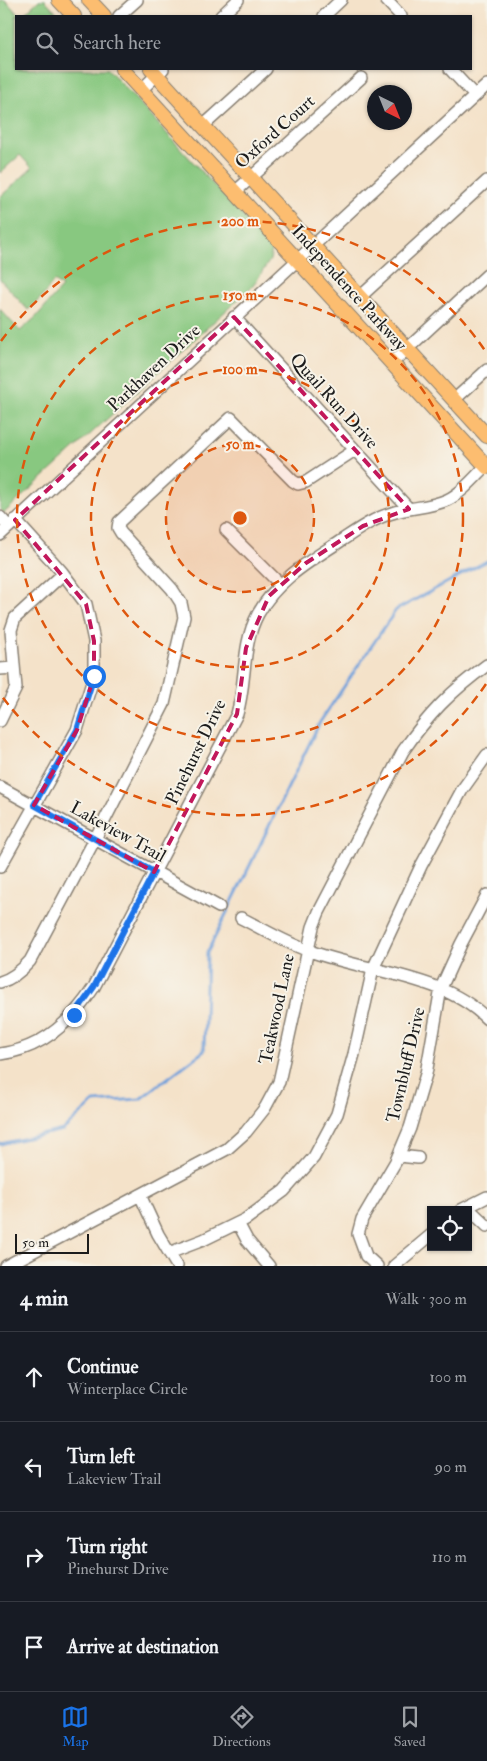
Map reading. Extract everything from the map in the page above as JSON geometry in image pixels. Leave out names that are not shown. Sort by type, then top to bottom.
[{"type":"main road","points":[[59,0],[73,15]]},
{"type":"main road","points":[[89,0],[103,15]]},
{"type":"main road","name":"Independence Parkway","points":[[123,70],[487,466]]},
{"type":"main road","name":"Independence Parkway","points":[[157,71],[203,126],[487,436]]},
{"type":"street","points":[[120,15],[137,0]]},
{"type":"street","points":[[222,15],[238,0]]},
{"type":"street","points":[[325,15],[341,0]]},
{"type":"street","points":[[386,0],[400,15]]},
{"type":"street","points":[[203,126],[265,70]]},
{"type":"street","points":[[451,70],[475,96]]},
{"type":"street","points":[[141,90],[157,71]]},
{"type":"street","name":"Oxford Court","points":[[235,192],[361,78]]},
{"type":"street","name":"Parkhaven Drive","points":[[8,527],[487,85]]},
{"type":"street","points":[[360,297],[487,181]]},
{"type":"street","points":[[392,363],[487,275]]},
{"type":"street","name":"Quail Run Drive","points":[[234,317],[409,508]]},
{"type":"street","points":[[454,400],[487,370]]},
{"type":"street","points":[[0,982],[6,981],[22,970],[30,961],[164,704],[184,617],[181,603],[172,589],[121,533],[118,528],[119,522],[231,418],[292,481],[298,484],[306,482],[355,450]]},
{"type":"street","name":"Pinehurst Drive","points":[[0,1054],[19,1051],[48,1037],[74,1015],[94,987],[237,714],[250,631],[269,596],[280,584],[306,564],[363,526],[392,512],[448,500],[487,466]]},
{"type":"street","points":[[0,517],[8,527],[63,574],[86,604],[94,641],[94,676],[77,730],[0,867]]},
{"type":"street","points":[[226,530],[280,584]]},
{"type":"street","points":[[0,721],[16,688],[10,630],[15,618],[63,574]]},
{"type":"street","name":"Teakwood Lane","points":[[6,1266],[227,1149],[246,1132],[265,1108],[279,1082],[307,950],[319,912],[403,751],[417,730],[441,702],[487,665]]},
{"type":"street","points":[[0,669],[14,668]]},
{"type":"street","points":[[169,1253],[203,1240],[246,1219],[284,1190],[314,1158],[337,1114],[354,1054],[373,969],[421,866],[462,790],[487,756]]},
{"type":"street","name":"Lakeview Trail","points":[[0,787],[218,907]]},
{"type":"street","name":"Townbluff Drive","points":[[377,1266],[366,1256],[358,1234],[362,1219],[382,1189],[399,1156],[410,1128],[426,1074],[441,988],[487,895]]},
{"type":"street","points":[[241,918],[307,950],[441,988],[464,1000],[487,1018]]},
{"type":"street","points":[[399,1156],[418,1158]]},
{"type":"street","points":[[140,1194],[158,1234],[177,1266]]},
{"type":"street","points":[[468,1206],[487,1197]]},
{"type":"street","points":[[472,1214],[487,1226]]},
{"type":"street","points":[[238,1223],[247,1240],[269,1266]]},
{"type":"street","points":[[394,1266],[427,1238]]},
{"type":"highlighted area","points":[[234,317],[409,509],[363,526],[306,563],[269,596],[246,648],[237,714],[154,872],[34,805],[77,730],[94,676],[94,641],[86,604],[15,520]]},
{"type":"green space","points":[[0,0],[5,0],[19,15],[15,15],[15,70],[109,70],[268,243],[272,250],[270,260],[253,286],[4,513],[0,509],[0,309],[20,331],[36,317],[62,287],[54,281],[43,296],[28,310],[0,279],[0,197],[32,168],[20,155],[0,173]]},
{"type":"green space","points":[[39,0],[45,0],[59,15],[23,15]]},
{"type":"waterway","points":[[0,1144],[63,1130],[94,1102],[140,1099],[204,1051],[207,953],[320,722],[396,610],[487,561]]},
{"type":"route","points":[[74,1015],[84,1004],[94,987],[154,872],[34,805],[77,730],[94,676]]}]
